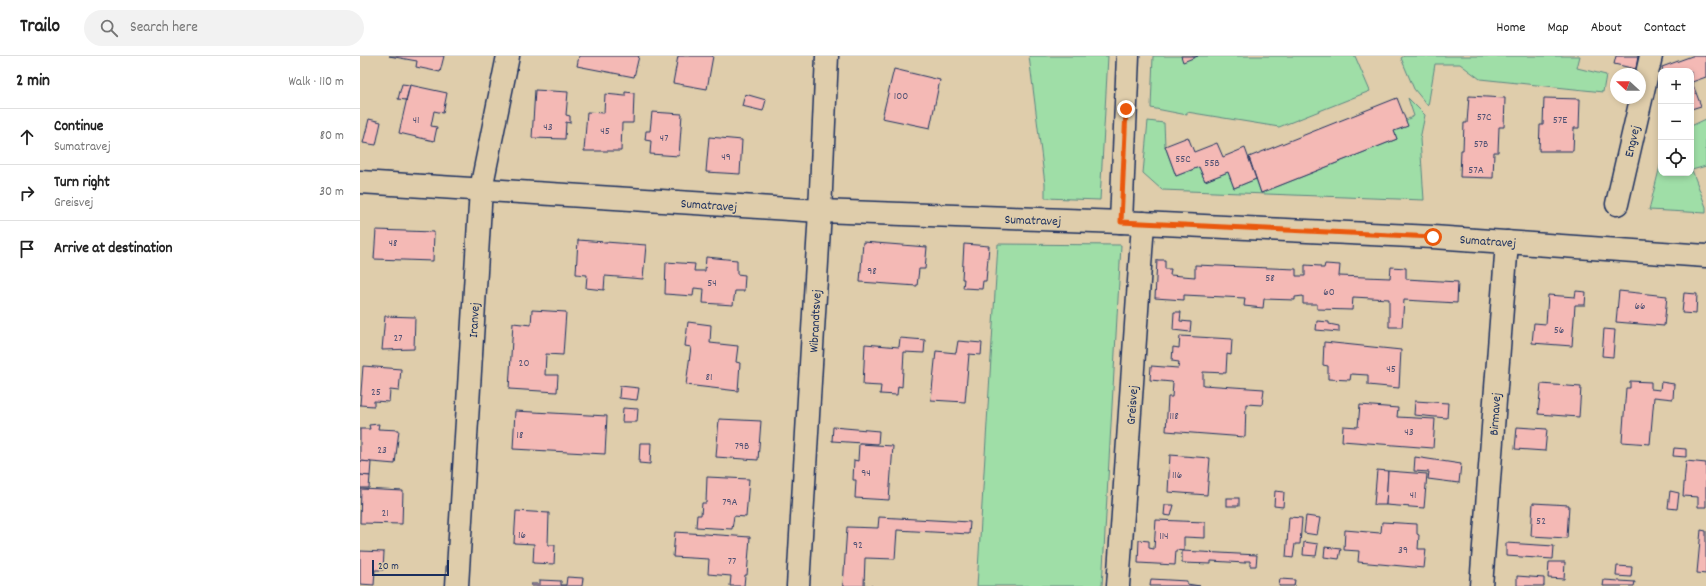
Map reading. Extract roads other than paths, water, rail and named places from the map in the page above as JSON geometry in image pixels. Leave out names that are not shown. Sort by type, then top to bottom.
[{"type":"street","name":"Iranvej","points":[[457,586],[481,188],[508,56]]},
{"type":"street","name":"Wibrandtsvej","points":[[798,586],[820,211],[827,56]]},
{"type":"street","points":[[1121,222],[1128,56]]},
{"type":"street","name":"Engvej","points":[[1617,204],[1651,56]]},
{"type":"street","name":"Sumatravej","points":[[360,182],[481,188],[820,211],[1121,222],[1433,237],[1706,256]]},
{"type":"street","name":"Greisvej","points":[[1118,586],[1143,223]]},
{"type":"street","name":"Birmavej","points":[[1481,586],[1507,242]]}]
